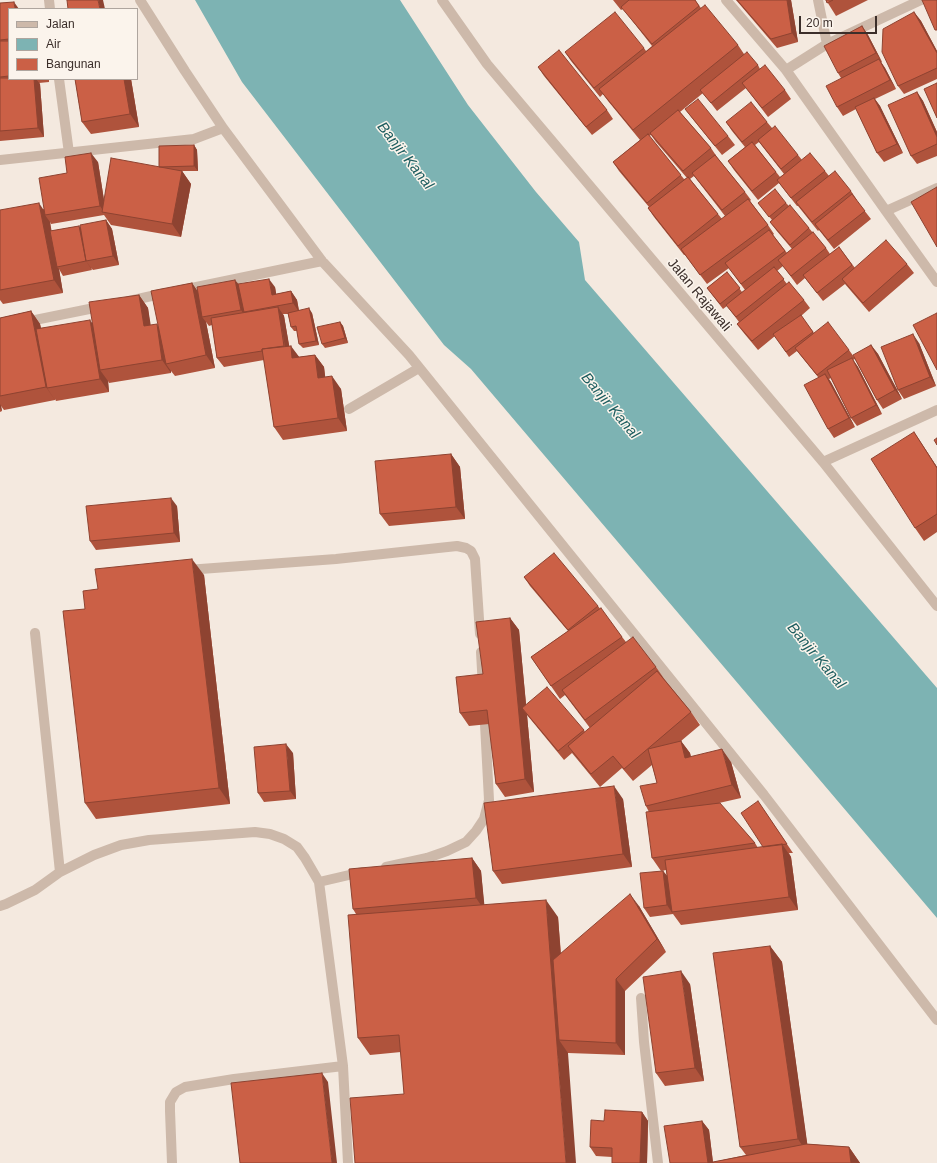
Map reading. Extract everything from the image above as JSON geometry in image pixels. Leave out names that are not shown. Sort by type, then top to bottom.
[{"type":"street","points":[[140,0],[184,72],[223,128],[322,261],[409,355],[764,795],[937,1020]]},
{"type":"street","name":"Jalan Rajawali","points":[[442,0],[492,70],[823,462],[937,606]]},
{"type":"street","points":[[726,0],[786,70],[937,282]]},
{"type":"street","points":[[818,0],[827,44]]},
{"type":"street","points":[[786,70],[827,44],[921,0]]},
{"type":"street","points":[[59,80],[69,153]]},
{"type":"street","points":[[0,160],[194,139],[223,128]]},
{"type":"street","points":[[886,211],[937,188]]},
{"type":"street","points":[[0,327],[322,261]]},
{"type":"street","points":[[349,409],[419,368]]},
{"type":"street","points":[[823,462],[937,410]]},
{"type":"street","points":[[179,570],[336,559],[456,546],[466,548],[471,551],[475,559],[483,688]]},
{"type":"street","points":[[35,633],[60,872]]},
{"type":"street","points":[[320,882],[427,858],[466,842],[484,819],[489,800],[485,724]]},
{"type":"street","points":[[0,906],[35,890],[60,872],[94,855],[121,845],[149,840],[254,832],[270,834],[284,839],[297,847],[320,882],[343,1066],[348,1163]]},
{"type":"street","points":[[641,998],[644,1042],[658,1163]]},
{"type":"street","points":[[172,1163],[170,1102],[176,1092],[184,1087],[234,1079],[343,1066]]},
{"type":"water","name":"Banjir Kanal","points":[[195,0],[400,0],[468,105],[536,192],[579,242],[585,280],[937,688],[937,918],[471,369],[444,345],[242,82]]},
{"type":"building","points":[[67,0],[98,0],[100,8],[68,8]]},
{"type":"building","points":[[629,0],[695,0],[699,6],[652,44],[621,7]]},
{"type":"building","points":[[737,0],[787,0],[792,33],[771,39]]},
{"type":"building","points":[[826,0],[833,0],[827,3]]},
{"type":"building","points":[[922,0],[937,0],[937,30],[935,30]]},
{"type":"building","points":[[14,2],[15,8],[8,8],[8,39],[0,40],[0,3]]},
{"type":"building","points":[[705,5],[738,45],[633,130],[599,89]]},
{"type":"building","points":[[615,12],[644,48],[594,88],[565,52]]},
{"type":"building","points":[[914,12],[937,53],[937,68],[898,86],[882,52],[883,29]]},
{"type":"building","points":[[862,26],[876,53],[838,73],[824,46]]},
{"type":"building","points":[[0,41],[8,41],[8,76],[0,77]]},
{"type":"building","points":[[559,50],[607,110],[586,127],[538,67]]},
{"type":"building","points":[[747,52],[758,65],[711,103],[700,90]]},
{"type":"building","points":[[879,59],[890,80],[837,107],[826,86]]},
{"type":"building","points":[[765,65],[785,90],[762,108],[742,83]]},
{"type":"building","points":[[0,78],[8,78],[8,80],[34,80],[38,128],[0,131]]},
{"type":"building","points":[[75,80],[124,80],[130,114],[82,122]]},
{"type":"building","points":[[937,83],[937,118],[924,89]]},
{"type":"building","points":[[917,92],[937,137],[937,144],[911,156],[888,105]]},
{"type":"building","points":[[874,98],[897,144],[877,153],[855,107]]},
{"type":"building","points":[[698,99],[728,136],[715,146],[685,109]]},
{"type":"building","points":[[751,102],[767,122],[742,142],[726,122]]},
{"type":"building","points":[[678,110],[711,148],[683,171],[650,133]]},
{"type":"building","points":[[775,126],[798,155],[781,169],[758,140]]},
{"type":"building","points":[[648,134],[681,175],[647,203],[613,162]]},
{"type":"building","points":[[752,142],[776,172],[752,191],[728,161]]},
{"type":"building","points":[[194,145],[194,166],[159,167],[159,146]]},
{"type":"building","points":[[91,153],[100,206],[45,215],[39,178],[67,173],[65,157]]},
{"type":"building","points":[[810,153],[825,171],[791,198],[777,180]]},
{"type":"building","points":[[715,155],[745,192],[722,210],[692,173]]},
{"type":"building","points":[[111,158],[182,171],[172,224],[102,212]]},
{"type":"building","points":[[835,171],[851,191],[812,222],[796,202]]},
{"type":"building","points":[[688,177],[718,214],[678,246],[648,208]]},
{"type":"building","points":[[937,187],[937,247],[911,202]]},
{"type":"building","points":[[775,189],[786,203],[769,217],[758,203]]},
{"type":"building","points":[[852,194],[865,211],[828,240],[815,224]]},
{"type":"building","points":[[748,199],[768,225],[700,275],[681,249]]},
{"type":"building","points":[[39,203],[54,280],[0,290],[0,210]]},
{"type":"building","points":[[790,205],[809,228],[790,245],[770,222]]},
{"type":"building","points":[[106,220],[113,256],[86,261],[80,225]]},
{"type":"building","points":[[79,226],[86,261],[57,267],[50,231]]},
{"type":"building","points":[[769,230],[785,251],[741,284],[725,263]]},
{"type":"building","points":[[813,232],[826,248],[791,276],[778,260]]},
{"type":"building","points":[[886,240],[907,264],[863,303],[842,279]]},
{"type":"building","points":[[839,247],[852,265],[817,293],[803,275]]},
{"type":"building","points":[[774,267],[784,279],[736,317],[726,305]]},
{"type":"building","points":[[727,272],[740,288],[720,304],[707,288]]},
{"type":"building","points":[[269,279],[272,295],[291,291],[293,303],[244,312],[238,284]]},
{"type":"building","points":[[235,280],[241,310],[202,317],[197,287]]},
{"type":"building","points":[[789,282],[804,300],[752,341],[737,324]]},
{"type":"building","points":[[192,283],[206,355],[166,364],[151,291]]},
{"type":"building","points":[[139,295],[144,326],[157,324],[162,360],[100,370],[89,302]]},
{"type":"building","points":[[278,307],[284,346],[217,358],[211,318]]},
{"type":"building","points":[[309,308],[316,341],[299,344],[296,326],[291,327],[288,313]]},
{"type":"building","points":[[31,311],[46,387],[0,396],[0,318]]},
{"type":"building","points":[[937,313],[937,370],[913,325]]},
{"type":"building","points":[[801,315],[813,332],[786,352],[773,334]]},
{"type":"building","points":[[90,320],[100,379],[47,388],[36,329]]},
{"type":"building","points":[[340,322],[345,338],[322,344],[317,327]]},
{"type":"building","points":[[828,322],[849,350],[817,375],[795,348]]},
{"type":"building","points":[[913,334],[930,377],[898,390],[881,347]]},
{"type":"building","points":[[871,345],[895,390],[877,400],[853,355]]},
{"type":"building","points":[[291,346],[292,358],[315,355],[318,378],[332,376],[338,418],[274,427],[262,349]]},
{"type":"building","points":[[852,358],[876,405],[851,418],[827,370]]},
{"type":"building","points":[[825,374],[849,418],[828,429],[804,385]]},
{"type":"building","points":[[914,432],[937,468],[937,514],[915,528],[871,459]]},
{"type":"building","points":[[937,438],[937,445],[934,440]]},
{"type":"building","points":[[451,454],[456,507],[380,514],[375,461]]},
{"type":"building","points":[[171,498],[174,533],[90,541],[86,506]]},
{"type":"building","points":[[554,553],[598,606],[568,630],[524,577]]},
{"type":"building","points":[[192,559],[219,788],[85,803],[63,611],[85,609],[83,591],[98,589],[95,569]]},
{"type":"building","points":[[601,608],[622,637],[551,686],[531,657]]},
{"type":"building","points":[[510,618],[525,779],[496,784],[487,710],[460,713],[456,677],[483,674],[476,622]]},
{"type":"building","points":[[633,637],[656,667],[585,720],[562,690]]},
{"type":"building","points":[[657,671],[691,712],[624,769],[613,756],[591,774],[568,746]]},
{"type":"building","points":[[547,687],[584,730],[558,751],[522,708]]},
{"type":"building","points":[[681,741],[685,758],[722,749],[732,785],[646,806],[640,786],[657,783],[648,749]]},
{"type":"building","points":[[286,744],[290,791],[258,793],[254,747]]},
{"type":"building","points":[[614,786],[623,854],[493,871],[484,803]]},
{"type":"building","points":[[758,801],[787,844],[763,847],[741,813]]},
{"type":"building","points":[[720,803],[755,843],[652,858],[646,812]]},
{"type":"building","points":[[782,844],[789,897],[672,912],[665,860]]},
{"type":"building","points":[[472,858],[476,898],[353,909],[349,869]]},
{"type":"building","points":[[663,871],[667,905],[644,908],[640,873]]},
{"type":"building","points":[[630,894],[657,939],[616,979],[616,1043],[559,1040],[553,960]]},
{"type":"building","points":[[546,900],[566,1163],[355,1163],[350,1098],[404,1094],[399,1035],[358,1038],[348,915]]},
{"type":"building","points":[[770,946],[798,1139],[740,1147],[713,953]]},
{"type":"building","points":[[681,971],[695,1068],[656,1073],[643,977]]},
{"type":"building","points":[[322,1073],[332,1163],[240,1163],[231,1083]]},
{"type":"building","points":[[605,1110],[642,1112],[640,1163],[612,1163],[612,1148],[590,1147],[591,1120],[604,1121]]},
{"type":"building","points":[[702,1121],[708,1163],[670,1163],[664,1126]]},
{"type":"building","points":[[806,1144],[849,1147],[851,1163],[713,1163],[713,1162]]}]
